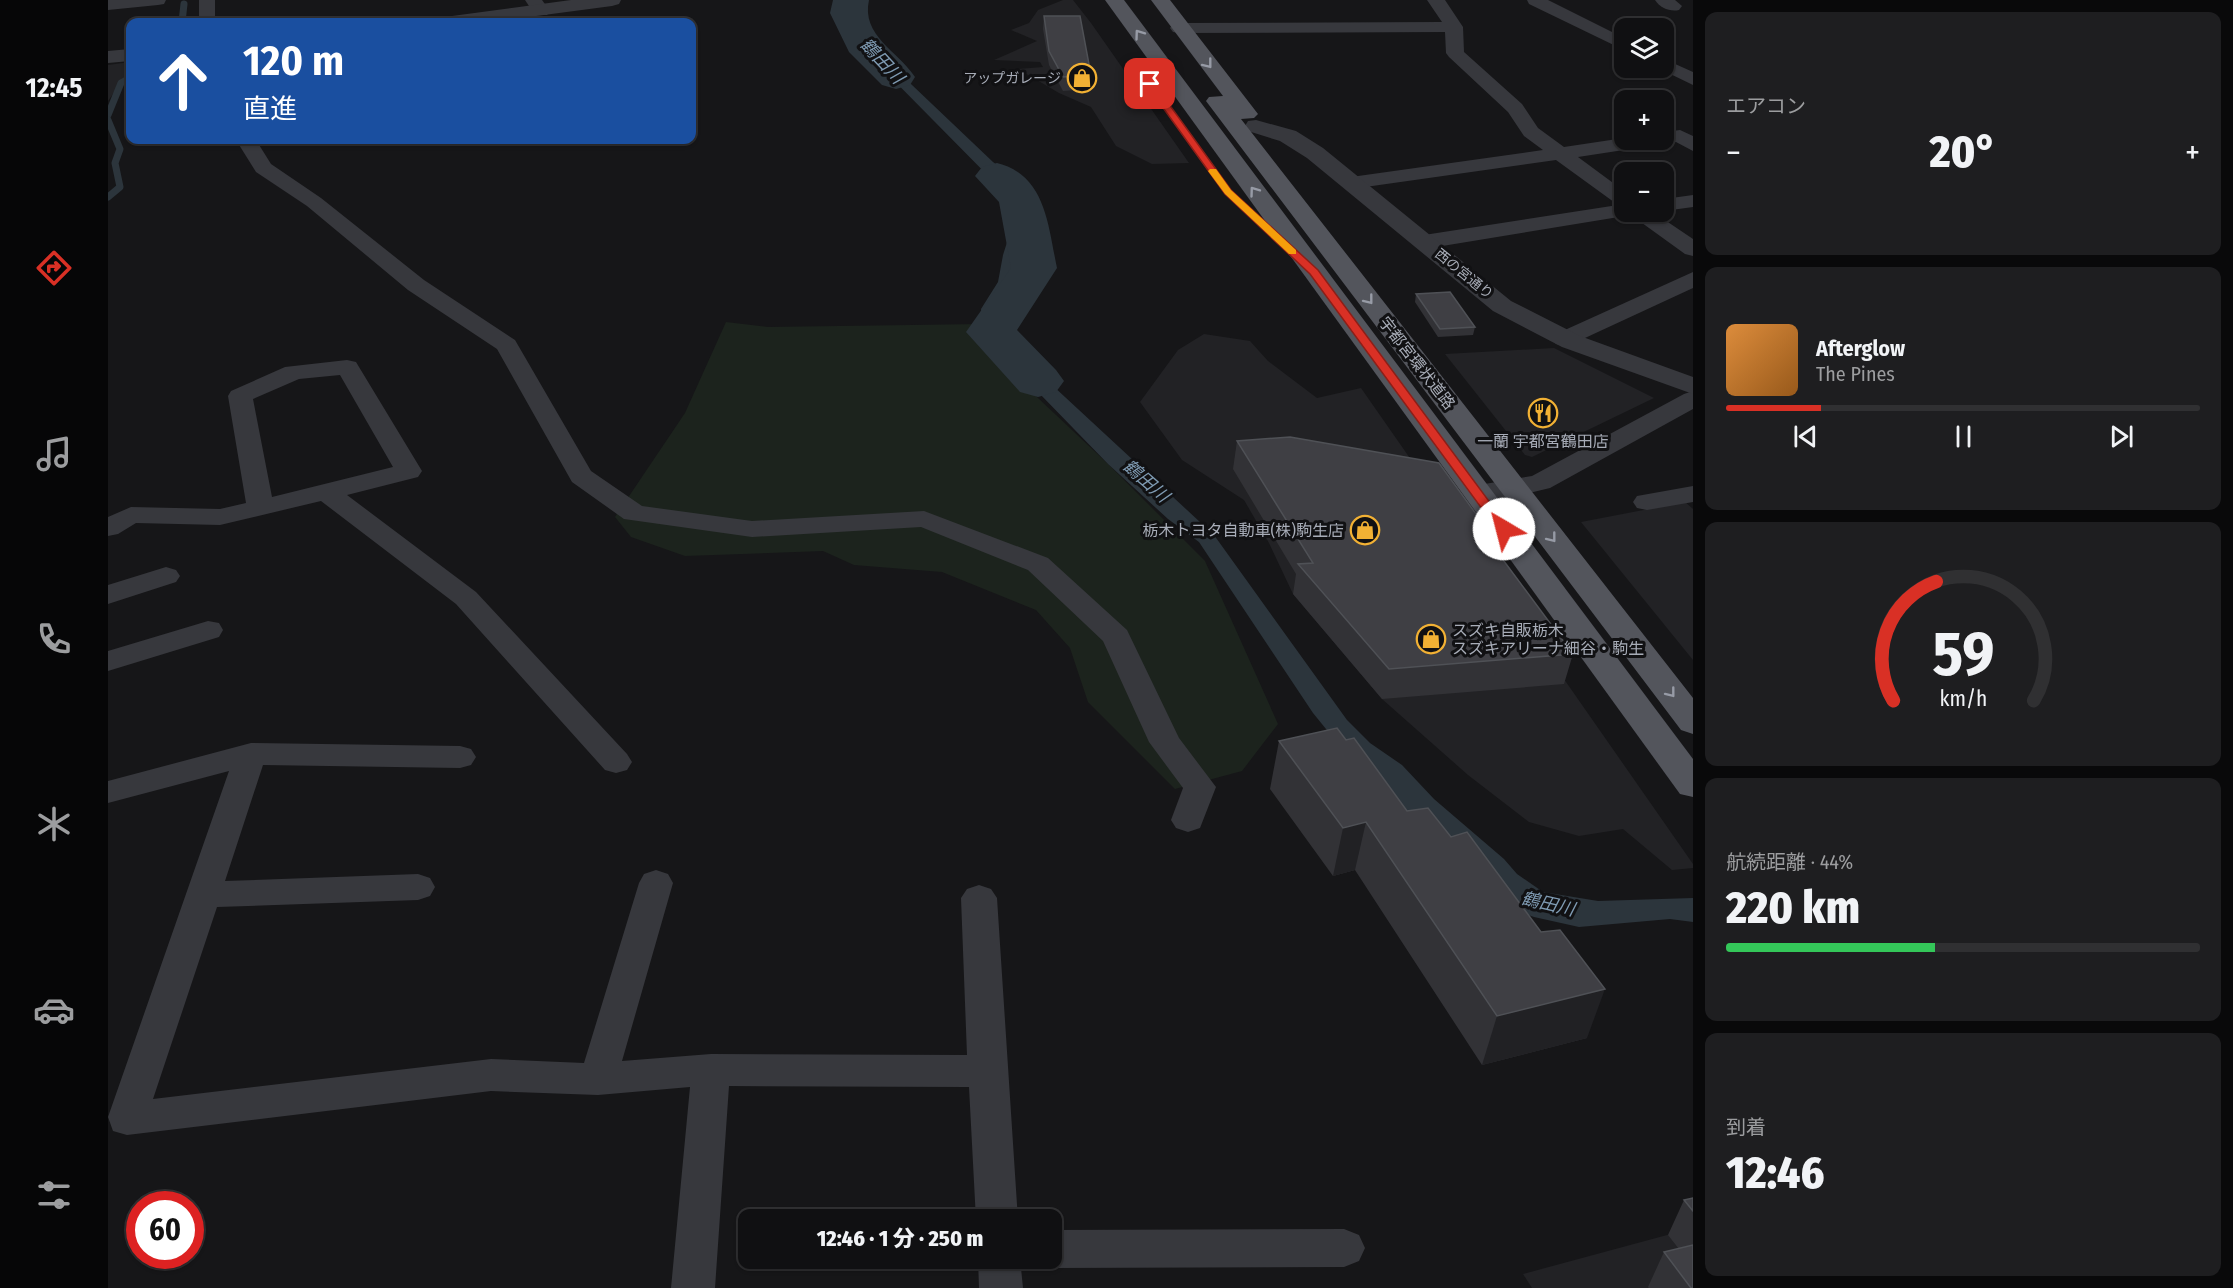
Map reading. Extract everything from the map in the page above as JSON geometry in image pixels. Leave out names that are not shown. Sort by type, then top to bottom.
[{"type":"main road","points":[[1126,3],[1179,28],[1256,126],[1318,216],[1347,272]]},
{"type":"main road","points":[[1126,3],[1167,106]]},
{"type":"main road","name":"宇都宮環状道路","points":[[1126,3],[1314,272],[1693,785]]},
{"type":"main road","name":"宇都宮環状道路","points":[[1126,3],[1347,272],[1693,722]]},
{"type":"main road","points":[[1236,200],[1314,272]]},
{"type":"street","points":[[108,5],[158,0]]},
{"type":"street","points":[[207,0],[207,18]]},
{"type":"street","points":[[473,18],[537,6],[612,0]]},
{"type":"street","points":[[1435,0],[1448,12],[1454,27],[1455,53],[1515,108],[1531,132],[1614,193]]},
{"type":"street","points":[[1534,0],[1614,40]]},
{"type":"street","points":[[1179,28],[1454,27]]},
{"type":"street","points":[[108,57],[126,55]]},
{"type":"street","points":[[1674,69],[1693,79]]},
{"type":"street","name":"西の宮通り","points":[[1256,126],[1288,136],[1315,153],[1502,306],[1536,327],[1693,386]]},
{"type":"street","points":[[1674,137],[1680,136],[1693,145]]},
{"type":"street","points":[[249,144],[264,168],[314,202],[416,285],[507,345],[581,476],[634,513],[752,529],[924,519],[1038,564],[1116,637],[1165,742],[1200,787],[1188,820]]},
{"type":"street","points":[[1351,183],[1614,145]]},
{"type":"street","points":[[1674,204],[1693,201]]},
{"type":"street","points":[[1424,242],[1614,212]]},
{"type":"street","points":[[1654,222],[1693,249]]},
{"type":"street","points":[[1564,339],[1693,279]]},
{"type":"street","points":[[108,528],[131,515],[220,516],[315,495],[409,471],[347,367],[294,372],[240,396],[260,507]]},
{"type":"street","points":[[1477,493],[1513,489],[1541,482],[1693,399]]},
{"type":"street","points":[[315,495],[326,492],[466,598],[616,762]]},
{"type":"street","points":[[1647,502],[1693,494]]},
{"type":"street","points":[[108,595],[166,576]]},
{"type":"street","points":[[108,661],[208,630]]},
{"type":"street","points":[[251,754],[127,1119],[491,1075],[598,1079],[711,1070],[987,1071]]},
{"type":"street","points":[[108,792],[251,754],[460,758]]},
{"type":"street","points":[[598,1079],[656,884]]},
{"type":"street","points":[[203,895],[418,887]]},
{"type":"street","points":[[979,898],[996,1209]]},
{"type":"street","points":[[693,1288],[711,1070]]},
{"type":"street","points":[[1062,1249],[1344,1248]]},
{"type":"street","points":[[1000,1269],[1001,1288]]},
{"type":"shaded area","points":[[1063,0],[1073,0],[1091,23],[1189,163],[1152,164],[1116,146],[1091,107],[1059,93],[1018,69],[1043,67],[1040,62],[994,60],[1037,41],[1011,30],[1029,23],[1038,10]]},
{"type":"shaded area","points":[[126,63],[126,77],[108,101],[108,65]]},
{"type":"shaded area","points":[[726,322],[768,327],[982,324],[985,348],[1108,464],[1205,561],[1278,724],[1242,771],[1175,789],[1088,702],[1070,648],[1036,610],[942,572],[854,565],[823,551],[685,556],[631,537],[615,517],[685,413]]},
{"type":"shaded area","points":[[1204,334],[1250,341],[1268,361],[1317,398],[1361,388],[1693,864],[1693,868],[1672,870],[1623,829],[1579,836],[1529,822],[1468,775],[1382,699],[1293,594],[1269,543],[1244,500],[1182,460],[1140,402],[1178,350]]},
{"type":"shaded area","points":[[1554,348],[1654,398],[1532,457],[1525,455],[1445,354]]},
{"type":"shaded area","points":[[1685,502],[1693,509],[1693,660],[1581,522]]},
{"type":"shaded area","points":[[1693,1228],[1693,1288],[1532,1288],[1523,1274]]},
{"type":"water","points":[[841,0],[849,0],[853,19],[871,46],[993,162],[1022,184],[1036,199],[1040,214],[1027,265],[1002,310],[1000,333],[1038,372],[1214,535],[1347,720],[1370,743],[1402,765],[1434,799],[1504,859],[1517,874],[1543,892],[1598,901],[1693,898],[1693,922],[1670,919],[1579,927],[1534,917],[1498,904],[1365,777],[1313,713],[1199,542],[1168,519],[1108,464],[1039,393],[985,348],[981,309],[998,282],[1003,255],[1015,217],[1007,195],[856,42],[841,17]]},
{"type":"building","points":[[1044,16],[1080,16],[1091,75],[1063,77],[1049,51]]},
{"type":"building","points":[[1450,292],[1475,327],[1440,329],[1416,294]]},
{"type":"building","points":[[1290,437],[1439,463],[1495,540],[1489,541],[1573,654],[1389,669],[1298,564],[1313,563],[1237,441]]},
{"type":"building","points":[[1337,728],[1346,740],[1354,738],[1407,811],[1428,808],[1451,837],[1467,832],[1541,932],[1560,930],[1605,989],[1497,1016],[1366,822],[1343,828],[1279,741]]},
{"type":"building","points":[[1693,1198],[1693,1211],[1684,1200]]},
{"type":"building","points":[[1693,1245],[1693,1288],[1691,1288],[1664,1252]]},
{"type":"waterway","name":"鶴田川","points":[[851,0],[848,13],[862,44],[896,77]]},
{"type":"waterway","points":[[182,18],[184,4]]},
{"type":"waterway","points":[[108,115],[121,83],[126,80]]},
{"type":"waterway","points":[[108,120],[120,149],[115,163],[120,187],[108,197]]},
{"type":"waterway","name":"鶴田川","points":[[997,176],[1020,199],[1034,268],[991,332],[1038,381]]},
{"type":"slow traffic","points":[[1213,171],[1228,192],[1292,252]]},
{"type":"place","name":"アップガレージ","points":[[1082,78]]},
{"type":"place","name":"一蘭 宇都宮鶴田店","points":[[1543,413]]},
{"type":"place","name":"栃木トヨタ自動車(株)駒生店","points":[[1365,530]]},
{"type":"place","name":"スズキ自販栃木 スズキアリーナ細谷・駒生","points":[[1431,639]]},
{"type":"route","points":[[1150,84],[1228,192],[1314,272],[1504,529]]}]
